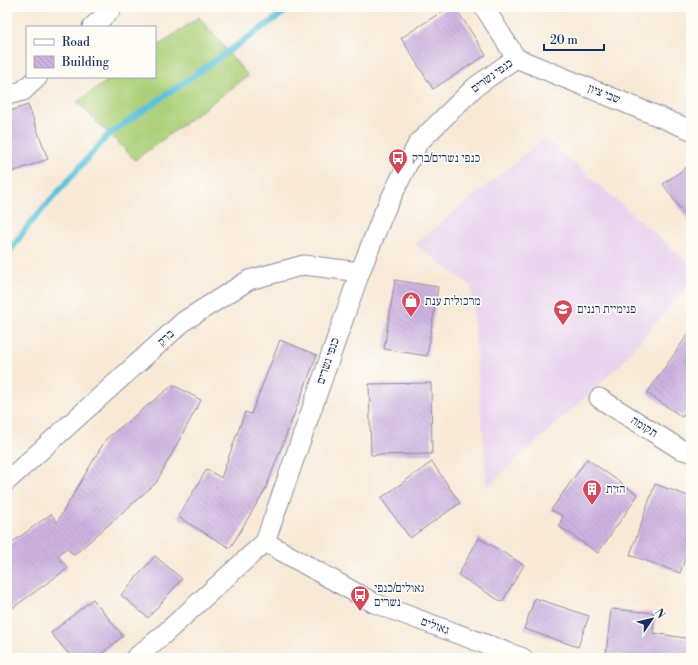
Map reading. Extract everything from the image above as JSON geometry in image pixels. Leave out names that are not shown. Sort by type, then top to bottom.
[{"type":"street","points":[[484,7],[516,58]]},
{"type":"street","points":[[93,26],[111,10]]},
{"type":"street","name":"שבי ציון","points":[[516,58],[691,130]]},
{"type":"street","name":"כנפי נשרים","points":[[135,658],[164,635],[265,542],[360,272],[384,212],[418,142],[475,87],[516,58]]},
{"type":"street","points":[[7,95],[23,90],[37,78]]},
{"type":"street","name":"ברק","points":[[7,481],[184,322],[249,280],[304,265],[360,272]]},
{"type":"street","name":"תקומה","points":[[599,398],[680,450],[691,452]]},
{"type":"street","name":"גאולים","points":[[265,542],[374,604],[523,658]]},
{"type":"shaded area","name":"פנימיית רננים","points":[[545,138],[691,265],[691,282],[618,367],[487,487],[471,286],[415,244]]},
{"type":"green space","points":[[199,17],[248,76],[135,160],[77,102],[112,78],[156,78],[156,47]]},
{"type":"building","points":[[449,7],[455,7],[486,55],[433,89],[401,38]]},
{"type":"building","points":[[28,105],[48,159],[7,174],[7,112]]},
{"type":"building","points":[[691,164],[691,224],[663,184]]},
{"type":"building","name":"מרכולית ענת","points":[[395,280],[438,287],[427,356],[384,349]]},
{"type":"building","points":[[691,330],[691,404],[682,417],[647,393]]},
{"type":"building","points":[[280,340],[317,355],[265,490],[230,548],[178,517],[207,469],[221,478],[245,412],[251,414]]},
{"type":"building","points":[[431,383],[432,454],[371,455],[369,384]]},
{"type":"building","points":[[173,385],[201,400],[156,483],[74,555],[66,548],[58,556],[68,568],[7,612],[7,546],[51,514],[57,522],[106,439]]},
{"type":"building","name":"הזית","points":[[587,459],[638,495],[598,553],[559,526],[563,516],[551,510]]},
{"type":"building","points":[[432,462],[460,503],[410,538],[381,498]]},
{"type":"building","points":[[655,484],[691,497],[691,542],[680,573],[630,555]]},
{"type":"building","points":[[479,538],[524,565],[502,602],[458,575]]},
{"type":"building","points":[[155,556],[182,579],[148,618],[121,595]]},
{"type":"building","points":[[535,598],[589,616],[578,647],[524,629]]},
{"type":"building","points":[[93,599],[123,636],[96,658],[72,658],[51,633]]},
{"type":"building","points":[[611,609],[655,613],[653,633],[691,639],[691,658],[643,658],[606,654]]},
{"type":"waterway","points":[[7,255],[27,227],[108,135],[285,12]]},
{"type":"place","name":"כנפי נשרים/ברק","points":[[398,175]]},
{"type":"place","name":"מרכולית ענת","points":[[411,318]]},
{"type":"place","name":"פנימיית רננים","points":[[563,326]]},
{"type":"place","name":"הזית","points":[[592,506]]},
{"type":"place","name":"גאולים/כנפי נשרים","points":[[360,612]]}]
